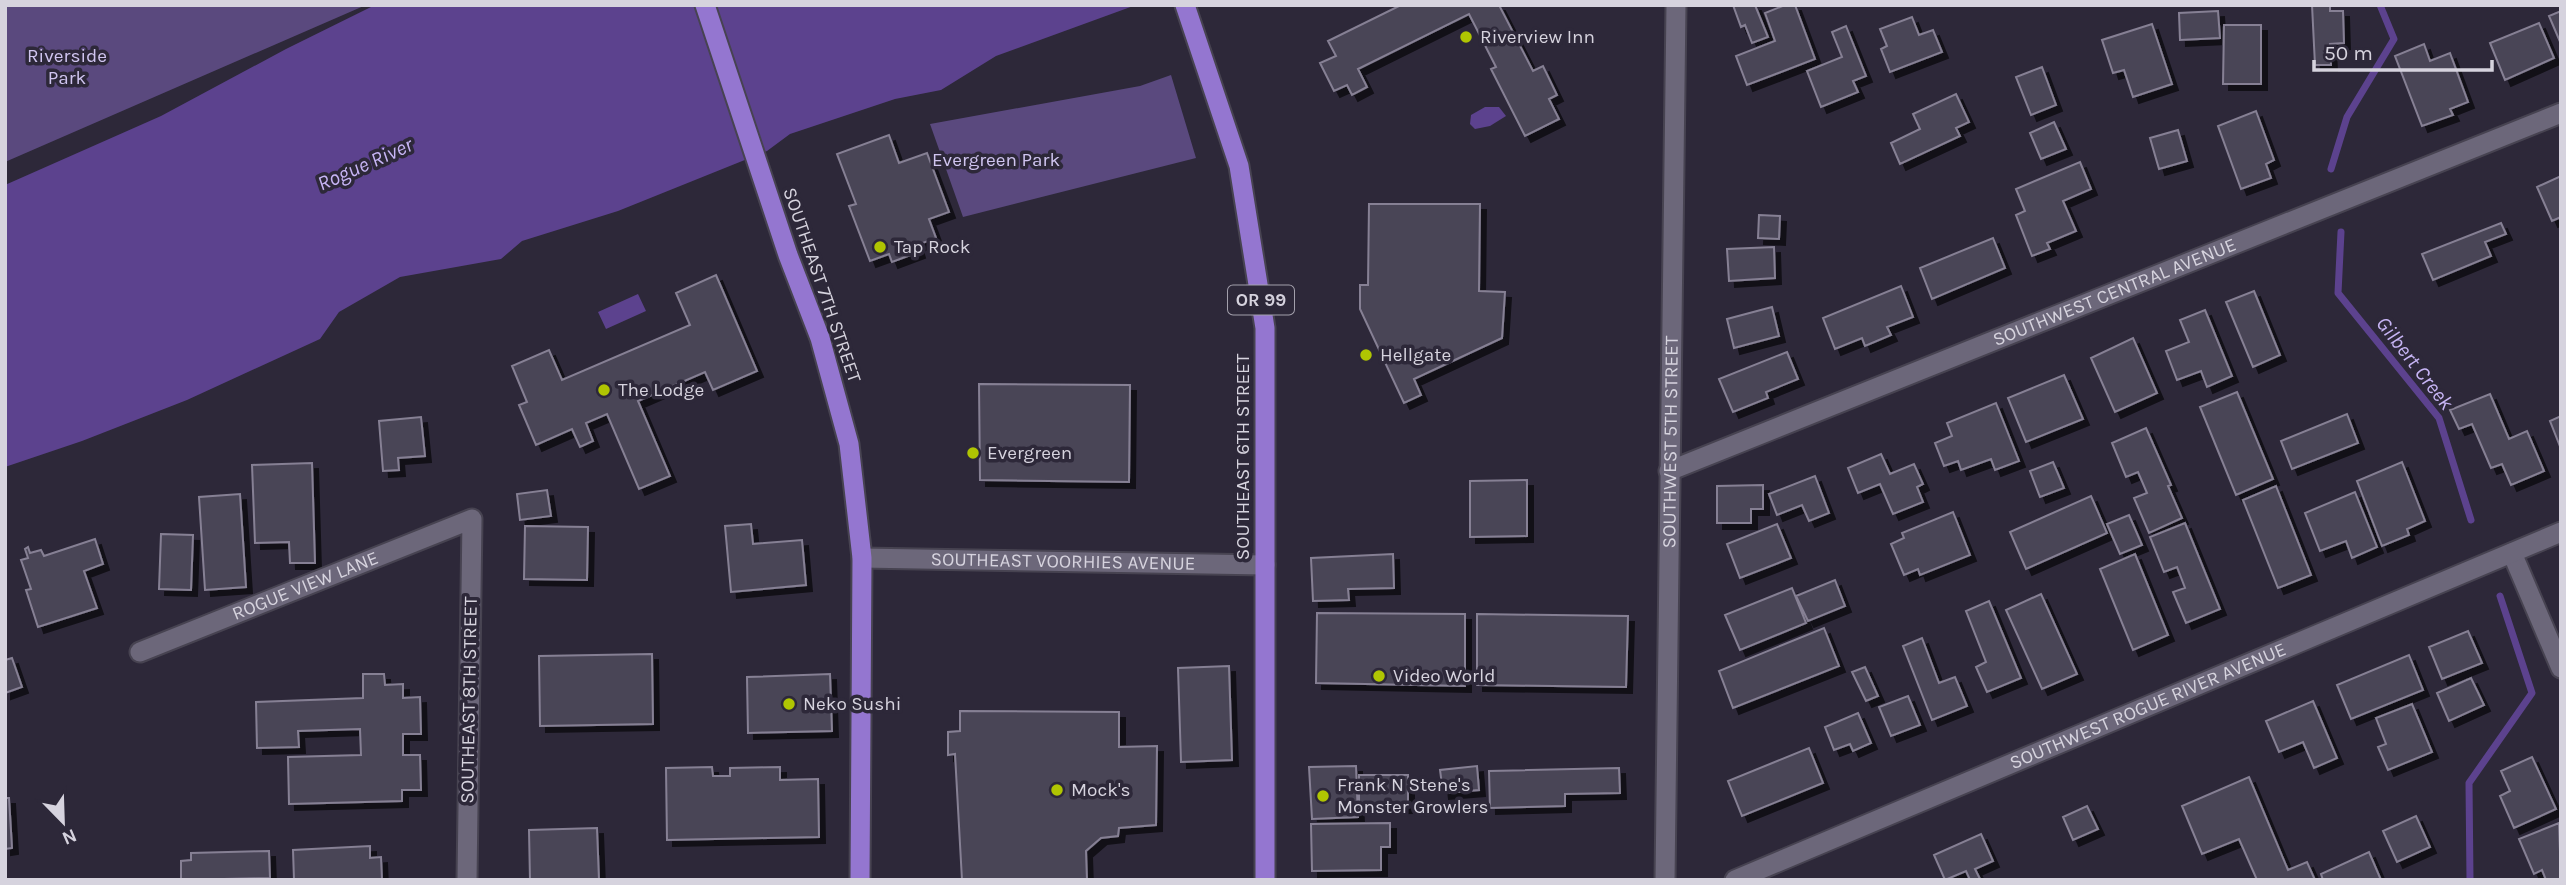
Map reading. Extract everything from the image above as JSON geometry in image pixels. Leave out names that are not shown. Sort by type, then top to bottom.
[{"type":"highway","name":"SOUTHEAST 7TH STREET","points":[[705,5],[788,254],[820,338],[849,444],[862,558],[860,880]]},
{"type":"highway","name":"SOUTHEAST 6TH STREET","points":[[1185,5],[1239,166],[1265,328],[1265,880]]},
{"type":"street","name":"SOUTHWEST 5TH STREET","points":[[1665,880],[1676,5]]},
{"type":"street","name":"SOUTHWEST CENTRAL AVENUE","points":[[1669,471],[2561,113]]},
{"type":"street","name":"ROGUE VIEW LANE","points":[[140,652],[472,519]]},
{"type":"street","name":"SOUTHEAST 8TH STREET","points":[[467,880],[472,519]]},
{"type":"street","name":"SOUTHWEST ROGUE RIVER AVENUE","points":[[1735,880],[2561,532]]},
{"type":"street","points":[[2512,553],[2561,668]]},
{"type":"street","name":"SOUTHEAST VOORHIES AVENUE","points":[[862,558],[1265,565]]},
{"type":"green space","name":"Riverside Park","points":[[5,5],[366,5],[5,162]]},
{"type":"green space","name":"Evergreen Park","points":[[1171,75],[1196,158],[963,217],[930,124],[1140,86]]},
{"type":"water","name":"Rogue River","points":[[375,5],[1136,5],[996,56],[941,90],[895,99],[790,134],[767,151],[618,211],[522,241],[501,259],[400,277],[339,312],[320,339],[187,400],[82,441],[5,467],[5,185],[161,116]]},
{"type":"water","points":[[1485,107],[1499,107],[1506,116],[1490,126],[1475,129],[1470,124],[1471,115]]},
{"type":"water","points":[[638,294],[646,311],[606,329],[598,312]]},
{"type":"building","points":[[1401,5],[1499,5],[1533,71],[1543,66],[1557,95],[1549,99],[1559,119],[1525,136],[1491,69],[1496,67],[1469,14],[1358,69],[1367,87],[1352,95],[1347,85],[1334,91],[1320,63],[1336,56],[1328,41]]},
{"type":"building","points":[[1733,5],[1755,5],[1768,37],[1752,43],[1745,25],[1741,27]]},
{"type":"building","points":[[1785,5],[1795,5],[1815,59],[1747,85],[1736,56],[1775,41],[1765,13]]},
{"type":"building","points":[[2312,5],[2330,5],[2330,11],[2343,11],[2344,43],[2330,44],[2331,65],[2315,65]]},
{"type":"building","points":[[2218,11],[2220,38],[2180,40],[2179,13]]},
{"type":"building","points":[[2561,11],[2561,44],[2549,16]]},
{"type":"building","points":[[1912,17],[1919,35],[1933,30],[1942,52],[1890,72],[1881,49],[1887,46],[1880,29]]},
{"type":"building","points":[[2539,23],[2554,58],[2505,80],[2490,43]]},
{"type":"building","points":[[2152,24],[2172,84],[2133,97],[2124,70],[2113,73],[2102,40]]},
{"type":"building","points":[[2224,25],[2261,25],[2261,84],[2223,84]]},
{"type":"building","points":[[1846,26],[1866,76],[1853,81],[1858,92],[1821,107],[1807,71],[1842,57],[1832,32]]},
{"type":"building","points":[[2424,44],[2430,61],[2450,53],[2468,102],[2450,109],[2453,115],[2422,126],[2395,56]]},
{"type":"building","points":[[2042,67],[2056,105],[2031,115],[2016,77]]},
{"type":"building","points":[[1956,94],[1969,122],[1956,128],[1960,136],[1900,164],[1891,143],[1920,129],[1913,114]]},
{"type":"building","points":[[2256,111],[2274,160],[2266,164],[2271,178],[2241,189],[2218,126]]},
{"type":"building","points":[[2054,122],[2066,149],[2041,159],[2030,133]]},
{"type":"building","points":[[2178,130],[2187,161],[2159,169],[2150,138]]},
{"type":"building","points":[[889,135],[899,163],[927,153],[949,212],[929,219],[936,238],[917,245],[919,252],[892,262],[889,254],[870,261],[849,206],[856,204],[837,154]]},
{"type":"building","points":[[2080,162],[2091,189],[2063,201],[2076,231],[2047,243],[2050,249],[2032,256],[2016,215],[2025,211],[2016,189]]},
{"type":"building","points":[[2561,176],[2561,217],[2552,221],[2537,187]]},
{"type":"building","points":[[1369,204],[1480,204],[1479,291],[1505,292],[1502,338],[1414,379],[1421,395],[1404,403],[1360,309],[1360,285],[1368,285]]},
{"type":"building","points":[[1759,215],[1780,216],[1779,239],[1758,238]]},
{"type":"building","points":[[2501,223],[2506,234],[2485,242],[2491,256],[2433,280],[2422,254]]},
{"type":"building","points":[[1993,238],[2005,268],[1932,299],[1920,268]]},
{"type":"building","points":[[1774,247],[1775,278],[1729,281],[1727,249]]},
{"type":"building","points":[[716,275],[757,371],[713,390],[705,372],[638,401],[670,476],[639,489],[607,414],[586,423],[593,441],[580,447],[572,429],[536,445],[519,405],[527,402],[512,366],[549,350],[562,380],[690,325],[676,293]]},
{"type":"building","points":[[1901,286],[1913,317],[1887,327],[1891,335],[1865,346],[1862,338],[1835,349],[1823,318]]},
{"type":"building","points":[[2254,291],[2280,355],[2253,367],[2226,302]]},
{"type":"building","points":[[1772,307],[1779,336],[1734,348],[1727,319]]},
{"type":"building","points":[[2205,310],[2232,376],[2207,387],[2201,371],[2177,380],[2166,351],[2189,342],[2180,320]]},
{"type":"building","points":[[2133,338],[2157,393],[2115,412],[2091,358]]},
{"type":"building","points":[[1787,352],[1798,379],[1766,392],[1768,398],[1733,412],[1719,379]]},
{"type":"building","points":[[2064,375],[2083,419],[2026,442],[2008,398]]},
{"type":"building","points":[[979,384],[1130,385],[1129,482],[980,480]]},
{"type":"building","points":[[2237,392],[2273,479],[2236,495],[2200,407]]},
{"type":"building","points":[[2490,394],[2509,439],[2527,431],[2544,471],[2511,485],[2502,464],[2491,468],[2472,424],[2459,429],[2450,410]]},
{"type":"building","points":[[1996,403],[2019,461],[1995,470],[1991,459],[1961,470],[1958,461],[1944,466],[1935,443],[1952,436],[1947,423]]},
{"type":"building","points":[[2347,414],[2358,443],[2292,469],[2281,441]]},
{"type":"building","points":[[2561,416],[2561,449],[2550,421]]},
{"type":"building","points":[[421,417],[425,456],[398,458],[399,470],[383,471],[379,421]]},
{"type":"building","points":[[2146,428],[2182,518],[2149,533],[2134,498],[2147,493],[2138,472],[2126,477],[2112,443]]},
{"type":"building","points":[[1881,454],[1890,474],[1914,464],[1923,484],[1917,487],[1923,502],[1893,514],[1880,484],[1858,493],[1848,468]]},
{"type":"building","points":[[2053,462],[2064,488],[2040,497],[2030,471]]},
{"type":"building","points":[[2402,462],[2425,521],[2407,529],[2409,535],[2382,546],[2357,481]]},
{"type":"building","points":[[312,463],[315,563],[290,563],[289,542],[255,543],[252,465]]},
{"type":"building","points":[[1815,476],[1829,513],[1809,521],[1802,505],[1777,515],[1769,494]]},
{"type":"building","points":[[1527,480],[1527,536],[1470,537],[1470,481]]},
{"type":"building","points":[[1763,485],[1763,509],[1751,509],[1751,523],[1717,523],[1717,486]]},
{"type":"building","points":[[2276,486],[2311,575],[2278,588],[2243,500]]},
{"type":"building","points":[[547,490],[551,516],[520,520],[517,494]]},
{"type":"building","points":[[2355,492],[2377,547],[2352,558],[2346,541],[2320,551],[2305,513]]},
{"type":"building","points":[[240,494],[246,587],[205,590],[199,497]]},
{"type":"building","points":[[2091,496],[2107,533],[2026,569],[2010,532]]},
{"type":"building","points":[[1953,512],[1970,555],[1920,575],[1918,569],[1904,575],[1891,544],[1904,538],[1902,533]]},
{"type":"building","points":[[2129,515],[2142,545],[2120,554],[2107,524]]},
{"type":"building","points":[[2185,523],[2220,609],[2186,623],[2173,592],[2185,588],[2177,567],[2164,572],[2150,537]]},
{"type":"building","points":[[751,524],[753,544],[802,540],[806,585],[731,592],[725,526]]},
{"type":"building","points":[[1777,524],[1791,558],[1740,578],[1727,544]]},
{"type":"building","points":[[525,526],[588,527],[587,580],[524,579]]},
{"type":"building","points":[[161,534],[193,535],[191,590],[159,589]]},
{"type":"building","points":[[95,539],[103,564],[84,571],[97,608],[38,627],[26,590],[31,589],[21,560],[28,558],[25,549],[28,547],[30,553],[41,550],[44,556]]},
{"type":"building","points":[[1393,554],[1394,588],[1348,589],[1349,600],[1313,601],[1311,558]]},
{"type":"building","points":[[2135,554],[2168,635],[2133,650],[2100,569]]},
{"type":"building","points":[[1835,580],[1845,606],[1808,621],[1796,596]]},
{"type":"building","points":[[1792,588],[1806,623],[1740,650],[1725,615]]},
{"type":"building","points":[[2041,594],[2077,674],[2042,689],[2006,610]]},
{"type":"building","points":[[1989,601],[2021,678],[1987,692],[1976,667],[1986,662],[1966,611]]},
{"type":"building","points":[[1317,613],[1465,614],[1465,686],[1316,683]]},
{"type":"building","points":[[1477,614],[1628,616],[1626,687],[1477,685]]},
{"type":"building","points":[[1824,628],[1839,666],[1733,708],[1719,671]]},
{"type":"building","points":[[2468,631],[2482,663],[2442,679],[2429,647]]},
{"type":"building","points":[[1922,638],[1939,683],[1955,677],[1967,706],[1932,720],[1903,646]]},
{"type":"building","points":[[652,654],[653,724],[540,726],[539,656]]},
{"type":"building","points":[[2409,655],[2423,690],[2351,719],[2337,685]]},
{"type":"building","points":[[12,658],[22,687],[5,693],[5,660]]},
{"type":"building","points":[[1229,666],[1232,760],[1181,762],[1178,668]]},
{"type":"building","points":[[1865,667],[1878,696],[1866,701],[1852,672]]},
{"type":"building","points":[[363,674],[384,674],[385,685],[403,684],[403,698],[420,697],[421,734],[403,734],[403,755],[420,755],[421,790],[402,790],[402,801],[289,804],[288,757],[361,755],[360,729],[298,731],[299,747],[257,748],[256,702],[363,698]]},
{"type":"building","name":"Neko Sushi","points":[[830,674],[832,731],[748,733],[747,677]]},
{"type":"building","points":[[2471,678],[2484,705],[2449,721],[2437,693]]},
{"type":"building","points":[[1908,696],[1920,725],[1891,736],[1879,707]]},
{"type":"building","points":[[2313,701],[2337,758],[2314,768],[2303,742],[2279,752],[2266,721]]},
{"type":"building","points":[[2412,704],[2432,752],[2388,770],[2378,747],[2386,744],[2376,718]]},
{"type":"building","name":"Mock's","points":[[960,711],[1119,712],[1119,747],[1157,746],[1156,825],[1119,828],[1118,836],[1101,838],[1086,851],[1087,880],[962,880],[955,754],[948,755],[948,732],[960,731]]},
{"type":"building","points":[[1858,713],[1871,743],[1853,751],[1850,744],[1834,750],[1825,727]]},
{"type":"building","points":[[1809,748],[1823,783],[1742,816],[1728,781]]},
{"type":"building","points":[[2532,757],[2556,809],[2514,828],[2500,796],[2510,791],[2501,771]]},
{"type":"building","points":[[1356,766],[1358,817],[1312,819],[1309,767]]},
{"type":"building","points":[[1477,766],[1479,790],[1443,793],[1440,770]]},
{"type":"building","points":[[712,767],[713,776],[730,776],[730,768],[780,767],[780,780],[818,779],[819,837],[667,840],[666,768]]},
{"type":"building","points":[[1619,768],[1620,793],[1565,794],[1565,806],[1490,808],[1489,771]]},
{"type":"building","points":[[1359,775],[1408,775],[1408,807],[1359,808]]},
{"type":"building","points":[[2249,777],[2288,870],[2307,862],[2315,880],[2257,880],[2239,839],[2202,854],[2182,806]]},
{"type":"building","points":[[5,798],[9,798],[12,848],[5,849]]},
{"type":"building","points":[[2087,806],[2098,829],[2073,840],[2063,817]]},
{"type":"building","points":[[2416,816],[2430,847],[2397,862],[2383,831]]},
{"type":"building","points":[[1390,823],[1390,847],[1381,847],[1381,870],[1312,871],[1311,824]]},
{"type":"building","points":[[2559,823],[2561,880],[2546,880],[2542,870],[2534,874],[2519,839]]},
{"type":"building","points":[[597,828],[599,880],[530,880],[529,830]]},
{"type":"building","points":[[1981,834],[1993,861],[1975,869],[1980,879],[1970,880],[1966,871],[1945,880],[1934,855]]},
{"type":"building","points":[[370,846],[370,858],[381,857],[382,880],[294,880],[293,850]]},
{"type":"building","points":[[269,851],[270,878],[181,880],[181,861],[191,860],[191,853]]},
{"type":"building","points":[[2369,852],[2381,880],[2323,880],[2321,874]]},
{"type":"waterway","name":"Gilbert Creek","points":[[2331,169],[2347,117],[2394,39],[2380,5]]},
{"type":"waterway","name":"Gilbert Creek","points":[[2341,232],[2338,293],[2439,418],[2471,520]]},
{"type":"waterway","name":"Gilbert Creek","points":[[2470,880],[2469,783],[2532,693],[2500,596]]},
{"type":"place","name":"Riverview Inn","points":[[1466,37]]},
{"type":"place","name":"Tap Rock","points":[[880,247]]},
{"type":"place","name":"Hellgate","points":[[1366,355]]},
{"type":"place","name":"The Lodge","points":[[604,390]]},
{"type":"place","name":"Evergreen","points":[[973,453]]},
{"type":"place","name":"Video World","points":[[1379,676]]},
{"type":"place","name":"Neko Sushi","points":[[789,704]]},
{"type":"place","name":"Mock's","points":[[1057,790]]},
{"type":"place","name":"Frank N Stene's Monster Growlers","points":[[1323,796]]}]
